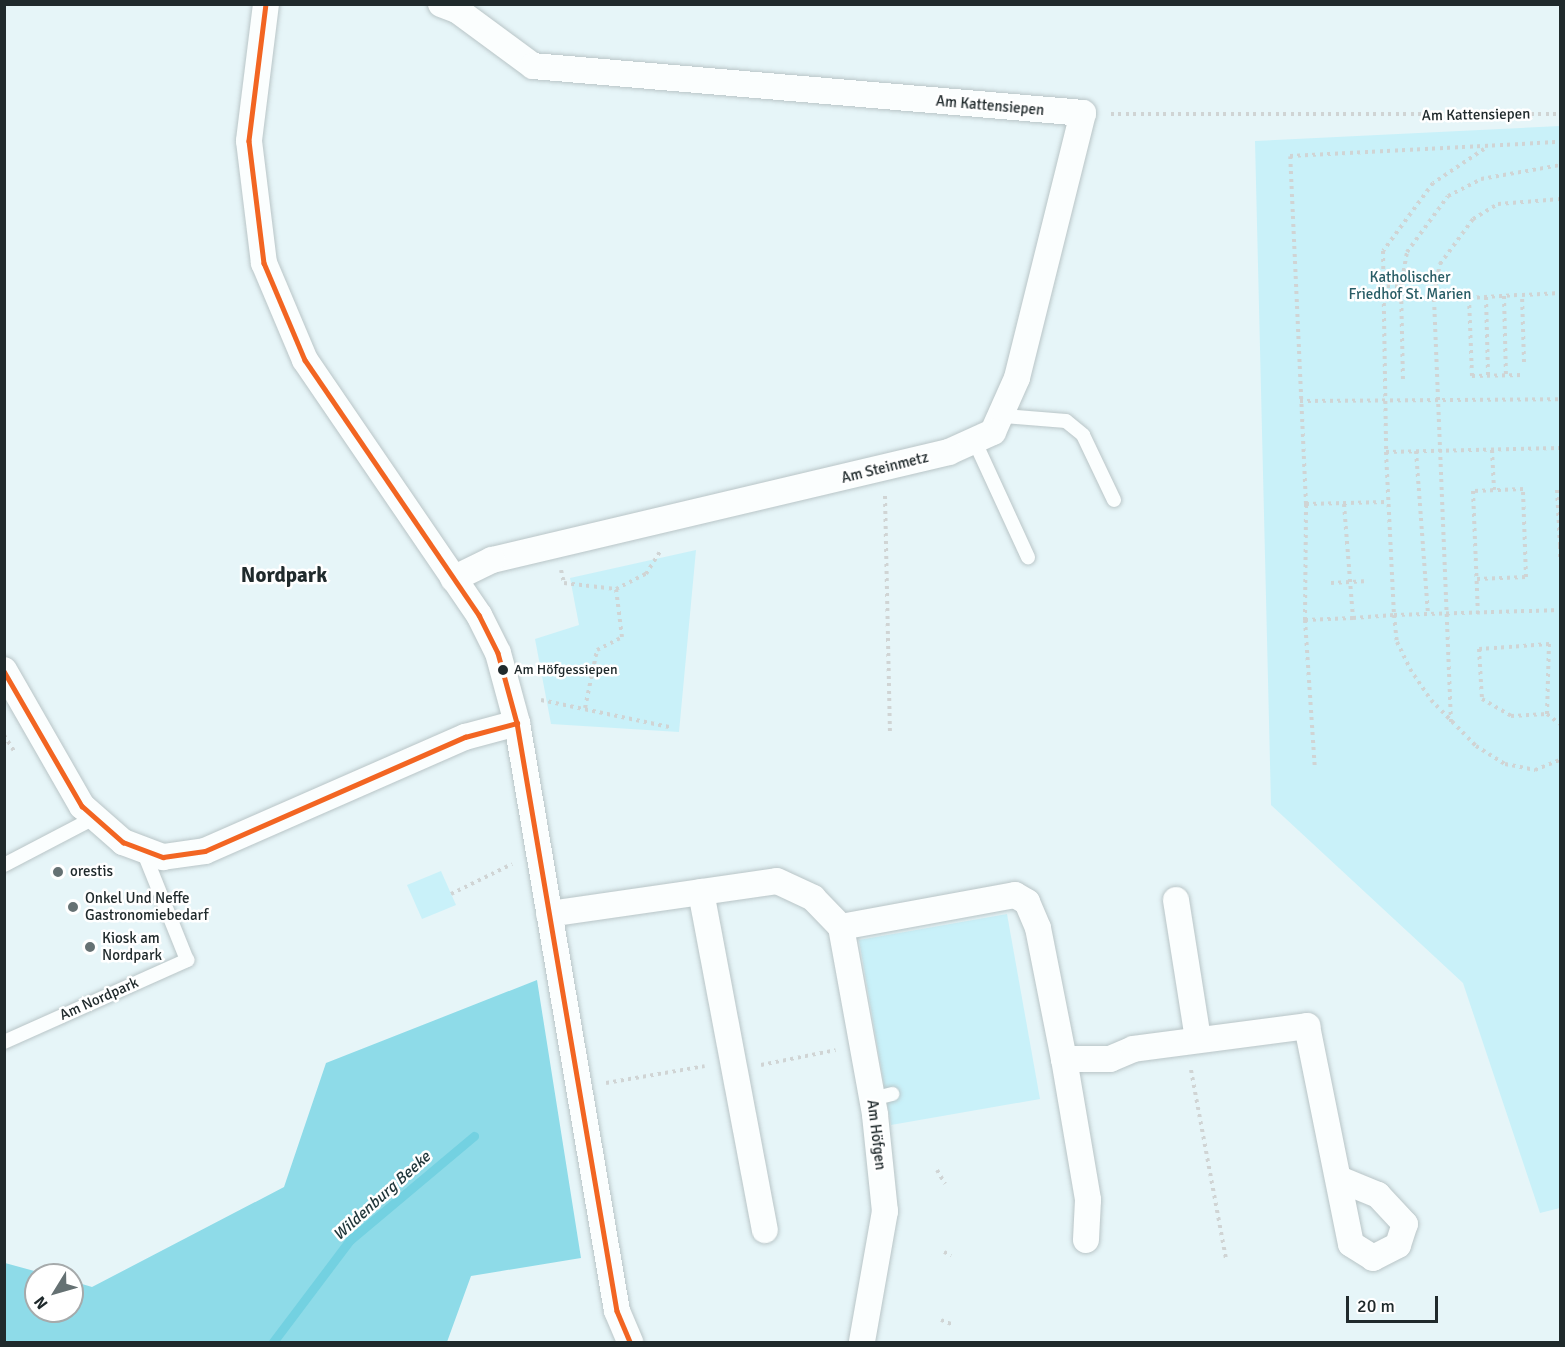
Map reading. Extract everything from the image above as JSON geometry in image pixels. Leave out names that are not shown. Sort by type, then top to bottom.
[{"type":"street","points":[[266,4],[249,141],[264,263],[305,360],[453,579],[498,653],[517,723],[537,852],[618,1311],[630,1342]]},
{"type":"street","name":"Am Kattensiepen","points":[[441,4],[457,10],[533,66],[1083,113]]},
{"type":"street","name":"Am Steinmetz","points":[[453,579],[492,560],[885,468],[975,442],[993,432],[1004,416],[1083,113]]},
{"type":"street","points":[[4,670],[88,812],[144,853],[163,857],[204,851],[465,737],[517,723]]},
{"type":"street","points":[[549,914],[777,881],[813,898],[842,927],[1015,895],[1027,902],[1038,928],[1064,1059],[1088,1200],[1086,1240]]},
{"type":"street","points":[[701,892],[737,1070],[765,1230]]},
{"type":"street","points":[[1176,900],[1192,1041]]},
{"type":"street","name":"Am Höfgen","points":[[842,927],[863,1045],[882,1096],[885,1211],[862,1342]]},
{"type":"street","points":[[1064,1059],[1110,1059],[1133,1049],[1307,1026],[1339,1179]]},
{"type":"lane","points":[[1004,416],[1066,421],[1083,435],[1114,500]]},
{"type":"lane","points":[[975,442],[1028,557]]},
{"type":"lane","points":[[4,865],[88,812]]},
{"type":"lane","name":"Am Nordpark","points":[[4,1042],[187,960],[144,853]]},
{"type":"path","name":"Am Kattensiepen","points":[[1083,113],[1560,114]]},
{"type":"path","points":[[1315,769],[1305,620],[1306,504],[1290,156],[1487,148],[1560,142]]},
{"type":"path","points":[[1487,148],[1457,163],[1412,206],[1383,251],[1380,286],[1386,502],[1394,615],[1410,669],[1451,722],[1505,765],[1535,770],[1560,760]]},
{"type":"path","points":[[1403,379],[1401,286],[1407,252],[1448,196],[1481,178],[1560,165]]},
{"type":"path","points":[[1451,722],[1441,399],[1434,294],[1451,242],[1498,204],[1560,199]]},
{"type":"path","points":[[1380,286],[1401,286]]},
{"type":"path","points":[[1524,362],[1521,296],[1560,293]]},
{"type":"path","points":[[1517,295],[1469,298],[1472,376],[1524,375]]},
{"type":"path","points":[[1504,296],[1506,376]]},
{"type":"path","points":[[1486,297],[1488,376]]},
{"type":"path","points":[[1300,401],[1560,399]]},
{"type":"path","points":[[1386,452],[1560,448]]},
{"type":"path","points":[[1492,450],[1494,490]]},
{"type":"path","points":[[1416,452],[1428,615]]},
{"type":"path","points":[[885,468],[890,731]]},
{"type":"path","points":[[1477,579],[1526,577],[1523,489],[1473,491],[1478,614]]},
{"type":"path","points":[[1557,490],[1560,557]]},
{"type":"path","points":[[1306,504],[1386,502]]},
{"type":"path","points":[[1344,504],[1353,618]]},
{"type":"path","points":[[564,583],[616,589],[646,574]]},
{"type":"path","points":[[1331,583],[1364,581]]},
{"type":"path","points":[[585,708],[597,650],[622,637],[616,589]]},
{"type":"path","points":[[1305,620],[1560,610]]},
{"type":"path","points":[[1547,714],[1549,644],[1479,649],[1482,699],[1511,716],[1547,714],[1560,724]]},
{"type":"path","points":[[545,699],[669,727]]},
{"type":"path","points":[[4,735],[16,754]]},
{"type":"path","points":[[451,894],[537,852]]},
{"type":"path","points":[[1192,1041],[1226,1258]]},
{"type":"path","points":[[737,1070],[863,1045]]},
{"type":"path","points":[[579,1088],[685,1069]]},
{"type":"path","points":[[937,1170],[945,1184]]},
{"type":"path","points":[[944,1252],[951,1255]]},
{"type":"path","points":[[941,1320],[954,1325]]},
{"type":"green space","name":"Katholischer Friedhof St. Marien","points":[[1560,126],[1560,1208],[1540,1213],[1463,983],[1271,805],[1255,141]]},
{"type":"green space","name":"Am Höfgessiepen","points":[[696,550],[679,732],[551,724],[535,639],[579,625],[570,578]]},
{"type":"green space","points":[[441,871],[456,905],[422,919],[407,885]]},
{"type":"green space","points":[[1007,914],[1040,1099],[891,1125],[859,940]]},
{"type":"shaded area","points":[[537,980],[581,1258],[471,1276],[447,1342],[5,1342],[5,1263],[24,1268],[24,1323],[84,1323],[84,1285],[92,1287],[284,1187],[326,1063]]},
{"type":"waterway","name":"Wildenburg Beeke","points":[[273,1342],[350,1240],[474,1136]]},
{"type":"transit line","points":[[266,4],[249,141],[264,263],[305,360],[479,615],[498,653],[517,723],[617,1311],[630,1342]]},
{"type":"transit line","points":[[4,671],[82,806],[123,842],[163,857],[205,851],[465,737],[517,723]]},
{"type":"place","name":"Am Höfgessiepen","points":[[503,670]]},
{"type":"place","name":"orestis","points":[[58,872]]},
{"type":"place","name":"Onkel Und Neffe Gastronomiebedarf","points":[[73,907]]},
{"type":"place","name":"Kiosk am Nordpark","points":[[90,947]]},
{"type":"district","name":"Nordpark","points":[[284,575]]}]
